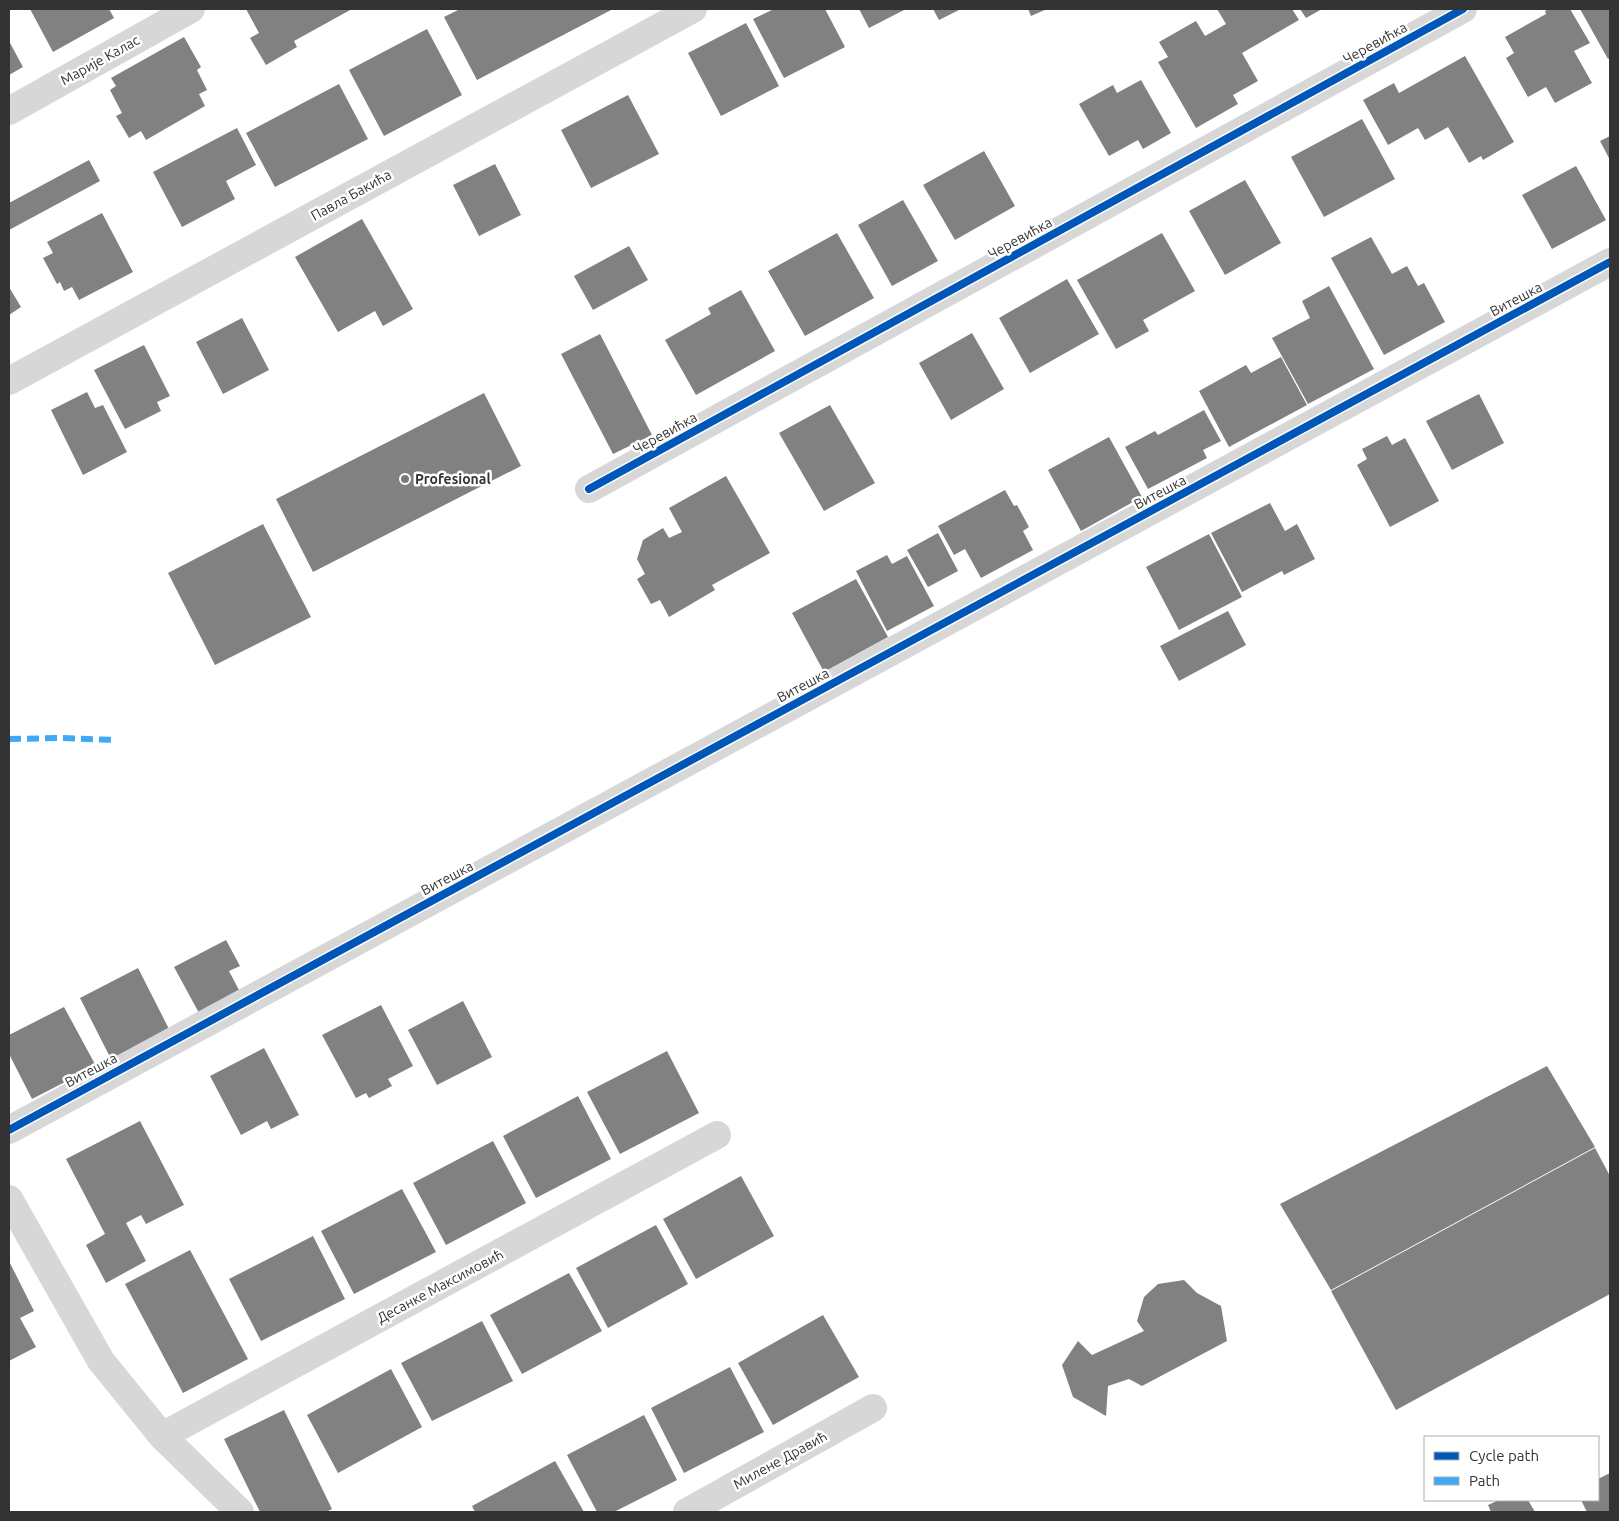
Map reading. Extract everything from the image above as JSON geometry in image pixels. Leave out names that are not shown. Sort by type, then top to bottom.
[{"type":"street","name":"Марије Калас","points":[[9,111],[191,9]]},
{"type":"street","name":"Павла Бакића","points":[[9,381],[693,9]]},
{"type":"street","name":"Черевићка","points":[[589,489],[1463,9]]},
{"type":"street","name":"Витешка","points":[[9,1130],[1610,262]]},
{"type":"street","name":"Десанке Максимовић","points":[[162,1436],[717,1135]]},
{"type":"street","points":[[9,1199],[101,1361],[162,1436],[240,1512]]},
{"type":"street","name":"Милене Дравић","points":[[687,1512],[873,1408]]},
{"type":"building","points":[[30,9],[109,9],[114,18],[53,52]]},
{"type":"building","points":[[246,9],[352,9],[294,41],[297,47],[266,65],[250,38],[259,33]]},
{"type":"building","points":[[460,9],[613,9],[477,80],[444,17]]},
{"type":"building","points":[[774,9],[825,9],[845,47],[784,78],[753,19]]},
{"type":"building","points":[[859,9],[906,9],[869,28]]},
{"type":"building","points":[[933,9],[961,9],[939,20]]},
{"type":"building","points":[[1028,9],[1047,9],[1031,16]]},
{"type":"building","points":[[1217,9],[1292,9],[1299,20],[1242,53],[1258,81],[1233,95],[1238,104],[1196,128],[1158,62],[1168,57],[1159,42],[1196,21],[1205,36],[1226,24]]},
{"type":"building","points":[[1300,9],[1322,9],[1306,18]]},
{"type":"building","points":[[1549,9],[1570,9],[1590,43],[1574,51],[1592,83],[1555,103],[1546,87],[1528,97],[1506,58],[1514,53],[1505,37],[1546,14],[1545,11]]},
{"type":"building","points":[[1580,9],[1610,9],[1610,58],[1608,59]]},
{"type":"building","points":[[746,23],[779,86],[721,116],[688,53]]},
{"type":"building","points":[[427,29],[462,95],[384,136],[349,70]]},
{"type":"building","points":[[184,37],[201,67],[197,70],[207,90],[199,94],[205,106],[146,140],[141,131],[129,138],[116,116],[122,113],[110,90],[116,86],[111,78]]},
{"type":"building","points":[[9,41],[23,67],[9,75]]},
{"type":"building","points":[[1465,56],[1514,142],[1483,160],[1481,156],[1469,163],[1448,127],[1425,140],[1418,128],[1388,145],[1363,100],[1394,83],[1399,93]]},
{"type":"building","points":[[1141,80],[1171,133],[1143,149],[1138,140],[1109,156],[1079,104],[1113,85],[1117,93]]},
{"type":"building","points":[[339,84],[368,139],[275,187],[246,133]]},
{"type":"building","points":[[628,95],[659,154],[591,188],[561,130]]},
{"type":"building","points":[[1362,119],[1395,179],[1324,217],[1291,157]]},
{"type":"building","points":[[237,128],[256,165],[226,181],[235,199],[182,227],[153,172]]},
{"type":"building","points":[[1610,136],[1610,160],[1600,141]]},
{"type":"building","points":[[984,151],[1015,206],[955,240],[923,185]]},
{"type":"building","points":[[89,160],[100,181],[9,230],[9,203]]},
{"type":"building","points":[[495,164],[521,215],[479,236],[453,185]]},
{"type":"building","points":[[1576,166],[1606,220],[1552,249],[1522,195]]},
{"type":"building","points":[[1245,180],[1281,243],[1225,275],[1189,211]]},
{"type":"building","points":[[903,200],[938,261],[892,286],[858,225]]},
{"type":"building","points":[[102,213],[133,272],[79,300],[72,287],[64,291],[60,282],[57,284],[43,258],[53,253],[47,242]]},
{"type":"building","points":[[362,219],[413,309],[383,326],[375,311],[338,332],[295,257]]},
{"type":"building","points":[[837,233],[874,298],[805,336],[768,271]]},
{"type":"building","points":[[1162,233],[1195,291],[1143,320],[1149,331],[1116,349],[1077,280]]},
{"type":"building","points":[[1371,237],[1392,274],[1407,266],[1418,286],[1424,283],[1445,322],[1384,355],[1331,258]]},
{"type":"building","points":[[629,246],[648,280],[593,310],[574,276]]},
{"type":"building","points":[[1067,279],[1099,334],[1030,373],[999,318]]},
{"type":"building","points":[[1329,286],[1374,369],[1308,404],[1272,338],[1310,318],[1302,301]]},
{"type":"building","points":[[9,287],[21,307],[9,315]]},
{"type":"building","points":[[741,290],[775,351],[696,395],[665,340],[711,314],[708,308]]},
{"type":"building","points":[[242,318],[269,370],[223,394],[196,342]]},
{"type":"building","points":[[972,333],[1004,389],[951,420],[919,363]]},
{"type":"building","points":[[600,334],[652,435],[613,454],[561,354]]},
{"type":"building","points":[[144,345],[170,396],[157,402],[161,411],[125,429],[94,370]]},
{"type":"building","points":[[1281,357],[1307,405],[1229,447],[1199,391],[1246,365],[1251,373]]},
{"type":"building","points":[[87,392],[95,408],[103,405],[127,452],[83,475],[51,410]]},
{"type":"building","name":"Profesional","points":[[484,393],[521,466],[313,572],[276,499]]},
{"type":"building","points":[[1479,394],[1504,443],[1452,470],[1426,421]]},
{"type":"building","points":[[830,405],[875,483],[824,511],[779,433]]},
{"type":"building","points":[[1204,410],[1221,441],[1203,450],[1207,458],[1148,489],[1125,447],[1155,431],[1158,435]]},
{"type":"building","points":[[1387,436],[1392,445],[1405,438],[1439,501],[1390,527],[1357,465],[1367,459],[1362,449]]},
{"type":"building","points":[[1109,437],[1142,497],[1081,531],[1048,470]]},
{"type":"building","points":[[726,476],[770,553],[712,585],[715,590],[669,617],[660,600],[651,604],[637,579],[645,574],[637,559],[643,540],[663,528],[669,538],[682,532],[669,508]]},
{"type":"building","points":[[1005,490],[1014,506],[1017,505],[1029,527],[1023,531],[1033,550],[981,578],[965,549],[954,555],[938,526]]},
{"type":"building","points":[[1270,503],[1285,531],[1297,524],[1315,559],[1284,575],[1282,571],[1242,592],[1211,533]]},
{"type":"building","points":[[263,524],[311,617],[215,665],[168,573]]},
{"type":"building","points":[[938,533],[958,571],[928,587],[907,550]]},
{"type":"building","points":[[1209,534],[1242,597],[1179,630],[1146,567]]},
{"type":"building","points":[[887,555],[892,564],[907,556],[934,606],[887,631],[856,571]]},
{"type":"building","points":[[856,579],[888,637],[824,672],[792,613]]},
{"type":"building","points":[[1228,611],[1246,645],[1179,681],[1160,646]]},
{"type":"building","points":[[226,940],[240,966],[229,971],[240,992],[199,1013],[174,967]]},
{"type":"building","points":[[138,968],[169,1029],[111,1059],[80,998]]},
{"type":"building","points":[[463,1001],[492,1057],[437,1085],[408,1030]]},
{"type":"building","points":[[381,1005],[413,1066],[388,1079],[392,1086],[369,1098],[366,1093],[356,1098],[322,1035]]},
{"type":"building","points":[[64,1007],[96,1066],[32,1099],[9,1054],[9,1035]]},
{"type":"building","points":[[264,1048],[299,1115],[271,1129],[267,1121],[241,1135],[210,1076]]},
{"type":"building","points":[[667,1051],[699,1113],[620,1154],[587,1092]]},
{"type":"building","points":[[1547,1066],[1595,1147],[1331,1290],[1280,1204]]},
{"type":"building","points":[[578,1096],[611,1159],[536,1198],[503,1136]]},
{"type":"building","points":[[140,1121],[184,1205],[146,1224],[141,1215],[126,1223],[146,1261],[106,1283],[86,1245],[105,1234],[66,1159]]},
{"type":"building","points":[[493,1141],[526,1203],[446,1245],[413,1183]]},
{"type":"building","points":[[1595,1148],[1610,1176],[1610,1294],[1396,1410],[1331,1291]]},
{"type":"building","points":[[741,1176],[774,1236],[696,1279],[663,1219]]},
{"type":"building","points":[[402,1189],[436,1252],[354,1294],[321,1231]]},
{"type":"building","points":[[656,1225],[688,1284],[608,1328],[576,1268]]},
{"type":"building","points":[[313,1236],[345,1299],[261,1341],[229,1279]]},
{"type":"building","points":[[190,1250],[248,1359],[183,1393],[125,1284]]},
{"type":"building","points":[[9,1261],[34,1311],[20,1318],[36,1347],[9,1361]]},
{"type":"building","points":[[569,1273],[602,1331],[522,1374],[490,1315]]},
{"type":"building","points":[[1184,1280],[1197,1293],[1221,1306],[1227,1341],[1142,1386],[1129,1379],[1108,1386],[1106,1416],[1073,1397],[1062,1365],[1078,1341],[1092,1355],[1144,1331],[1137,1321],[1144,1297],[1158,1284]]},
{"type":"building","points":[[823,1315],[859,1377],[773,1425],[738,1363]]},
{"type":"building","points":[[482,1321],[513,1381],[432,1421],[401,1363]]},
{"type":"building","points":[[730,1367],[764,1432],[684,1473],[651,1408]]},
{"type":"building","points":[[391,1369],[422,1427],[338,1473],[307,1415]]},
{"type":"building","points":[[284,1410],[332,1509],[326,1512],[260,1512],[224,1439]]},
{"type":"building","points":[[644,1415],[677,1480],[614,1512],[597,1512],[567,1455]]},
{"type":"building","points":[[555,1461],[584,1512],[475,1512],[472,1506]]},
{"type":"building","points":[[1610,1473],[1610,1512],[1587,1512],[1582,1501],[1599,1501],[1599,1478]]},
{"type":"building","points":[[1497,1501],[1529,1501],[1535,1512],[1491,1512],[1488,1505]]},
{"type":"marked path","points":[[9,739],[116,740]]},
{"type":"cycle path","points":[[589,489],[1463,9]]},
{"type":"cycle path","points":[[9,1130],[1610,262]]},
{"type":"place","name":"Profesional","points":[[405,479]]}]
